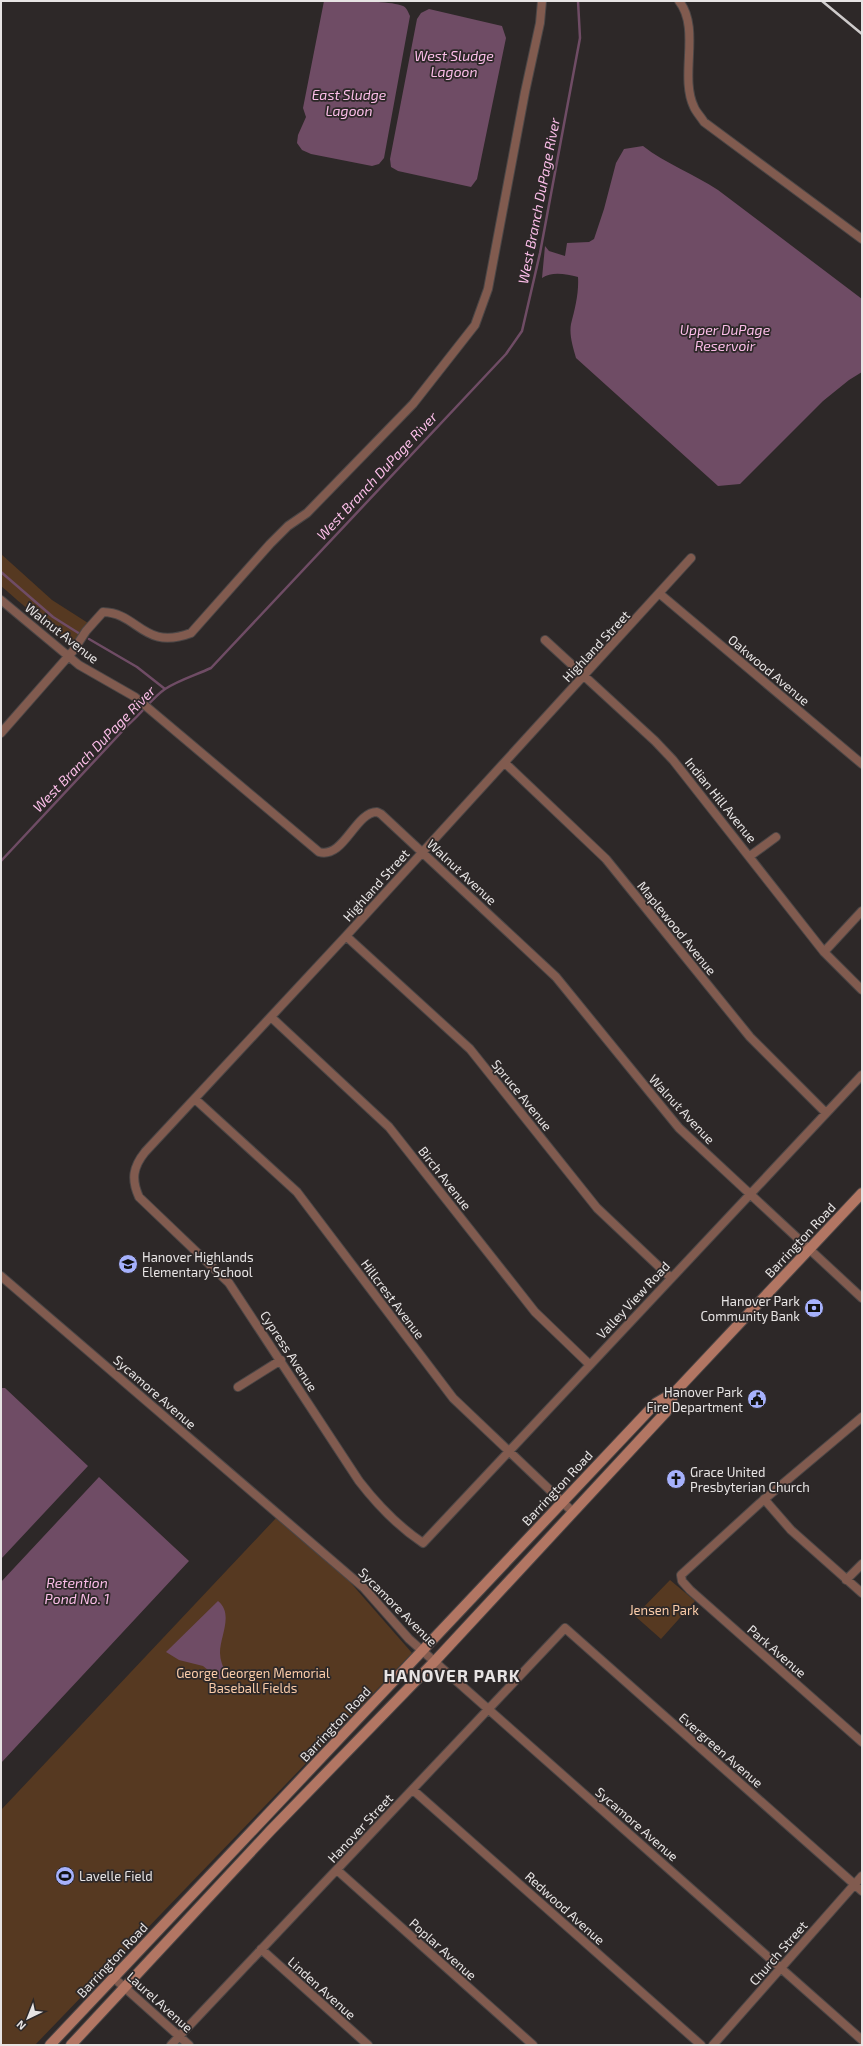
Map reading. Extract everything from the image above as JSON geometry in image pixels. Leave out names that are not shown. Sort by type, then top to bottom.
[{"type":"main road","name":"Barrington Road","points":[[71,2045],[271,1830],[435,1661],[666,1412],[676,1392],[862,1193]]},
{"type":"main road","name":"Barrington Road","points":[[50,2045],[656,1403],[676,1392]]},
{"type":"street","points":[[1,733],[68,656],[103,612],[112,612],[152,635],[163,638],[174,639],[192,633],[279,535],[288,526],[307,513],[413,404],[465,339],[475,325],[488,289],[525,92],[540,23],[542,1]]},
{"type":"street","points":[[679,1],[688,20],[690,89],[693,106],[704,122],[862,238]]},
{"type":"street","name":"Highland Street","points":[[133,1177],[135,1166],[140,1159],[660,594],[691,558]]},
{"type":"street","name":"Oakwood Avenue","points":[[660,594],[862,764]]},
{"type":"street","name":"Walnut Avenue","points":[[1,600],[79,665],[135,698],[320,852],[327,853],[335,849],[368,814],[377,812],[423,851],[556,977],[679,1128],[862,1298]]},
{"type":"street","name":"Indian Hill Avenue","points":[[545,640],[669,755],[750,856],[824,952],[862,990]]},
{"type":"street","name":"Maplewood Avenue","points":[[505,763],[606,859],[753,1041],[826,1113]]},
{"type":"street","points":[[750,856],[776,837]]},
{"type":"street","points":[[824,952],[862,911]]},
{"type":"street","name":"Spruce Avenue","points":[[346,936],[470,1049],[597,1208],[670,1278]]},
{"type":"street","name":"Birch Avenue","points":[[271,1017],[389,1127],[530,1307],[589,1364]]},
{"type":"street","name":"Valley View Road","points":[[423,1543],[589,1364],[862,1075]]},
{"type":"street","name":"Hillcrest Avenue","points":[[195,1098],[297,1192],[453,1398],[573,1512]]},
{"type":"street","name":"Cypress Avenue","points":[[133,1177],[134,1186],[139,1197],[229,1283],[367,1491],[414,1537],[423,1543]]},
{"type":"street","name":"Sycamore Avenue","points":[[1,1276],[364,1588],[409,1639],[862,2040]]},
{"type":"street","points":[[238,1387],[281,1360]]},
{"type":"street","points":[[862,1417],[764,1499],[784,1523],[862,1593]]},
{"type":"street","name":"Park Avenue","points":[[764,1499],[681,1575],[682,1581],[690,1590],[862,1742]]},
{"type":"street","points":[[846,1580],[862,1564]]},
{"type":"street","name":"Hanover Street","points":[[171,2045],[565,1628]]},
{"type":"street","name":"Evergreen Avenue","points":[[565,1628],[862,1891]]},
{"type":"street","name":"Redwood Avenue","points":[[413,1790],[700,2045]]},
{"type":"street","name":"Poplar Avenue","points":[[337,1870],[533,2045]]},
{"type":"street","name":"Church Street","points":[[712,2045],[862,1876]]},
{"type":"street","name":"Linden Avenue","points":[[261,1949],[368,2045]]},
{"type":"street","name":"Laurel Avenue","points":[[114,1978],[189,2045]]},
{"type":"green space","points":[[1,554],[52,600],[88,623],[77,640],[70,639],[50,627],[1,586]]},
{"type":"green space","name":"George Georgen Memorial Baseball Fields","points":[[277,1517],[343,1574],[412,1653],[35,2045],[1,2045],[1,1810]]},
{"type":"green space","name":"Jensen Park","points":[[670,1580],[695,1601],[661,1639],[635,1616]]},
{"type":"water","name":"East Sludge Lagoon","points":[[324,1],[365,1],[396,4],[403,6],[410,16],[384,158],[379,164],[372,166],[311,154],[302,150],[297,143],[298,135],[306,117],[303,108]]},
{"type":"water","name":"West Sludge Lagoon","points":[[429,9],[502,26],[506,38],[477,179],[471,187],[398,171],[391,167],[390,159],[417,19],[421,13]]},
{"type":"water","name":"Upper DuPage Reservoir","points":[[643,146],[661,158],[718,190],[862,299],[862,372],[849,380],[823,401],[740,484],[718,486],[576,358],[572,341],[571,324],[577,295],[578,277],[564,274],[550,274],[542,278],[545,246],[549,251],[565,256],[567,243],[589,242],[594,239],[604,209],[616,163],[624,149]]},
{"type":"water","points":[[1,1388],[5,1388],[88,1466],[1,1559]]},
{"type":"water","name":"Retention Pond No. 1","points":[[99,1477],[189,1561],[1,1763],[1,1582]]},
{"type":"water","points":[[218,1601],[223,1606],[226,1619],[220,1653],[221,1661],[226,1674],[221,1679],[203,1666],[179,1660],[166,1652]]},
{"type":"waterway","name":"West Branch DuPage River","points":[[1,861],[156,697],[170,686],[211,668],[506,354],[522,331],[540,253],[580,38],[578,1]]},
{"type":"waterway","points":[[1,572],[53,617],[80,634]]},
{"type":"waterway","points":[[89,639],[137,667],[165,689]]},
{"type":"railway","points":[[822,1],[862,34]]},
{"type":"place","name":"Hanover Highlands Elementary School","points":[[128,1264]]},
{"type":"place","name":"Hanover Park Community Bank","points":[[814,1308]]},
{"type":"place","name":"Hanover Park Fire Department","points":[[757,1399]]},
{"type":"place","name":"Grace United Presbyterian Church","points":[[676,1479]]},
{"type":"place","name":"Lavelle Field","points":[[65,1876]]},
{"type":"district","name":"HANOVER PARK","points":[[452,1676]]}]
